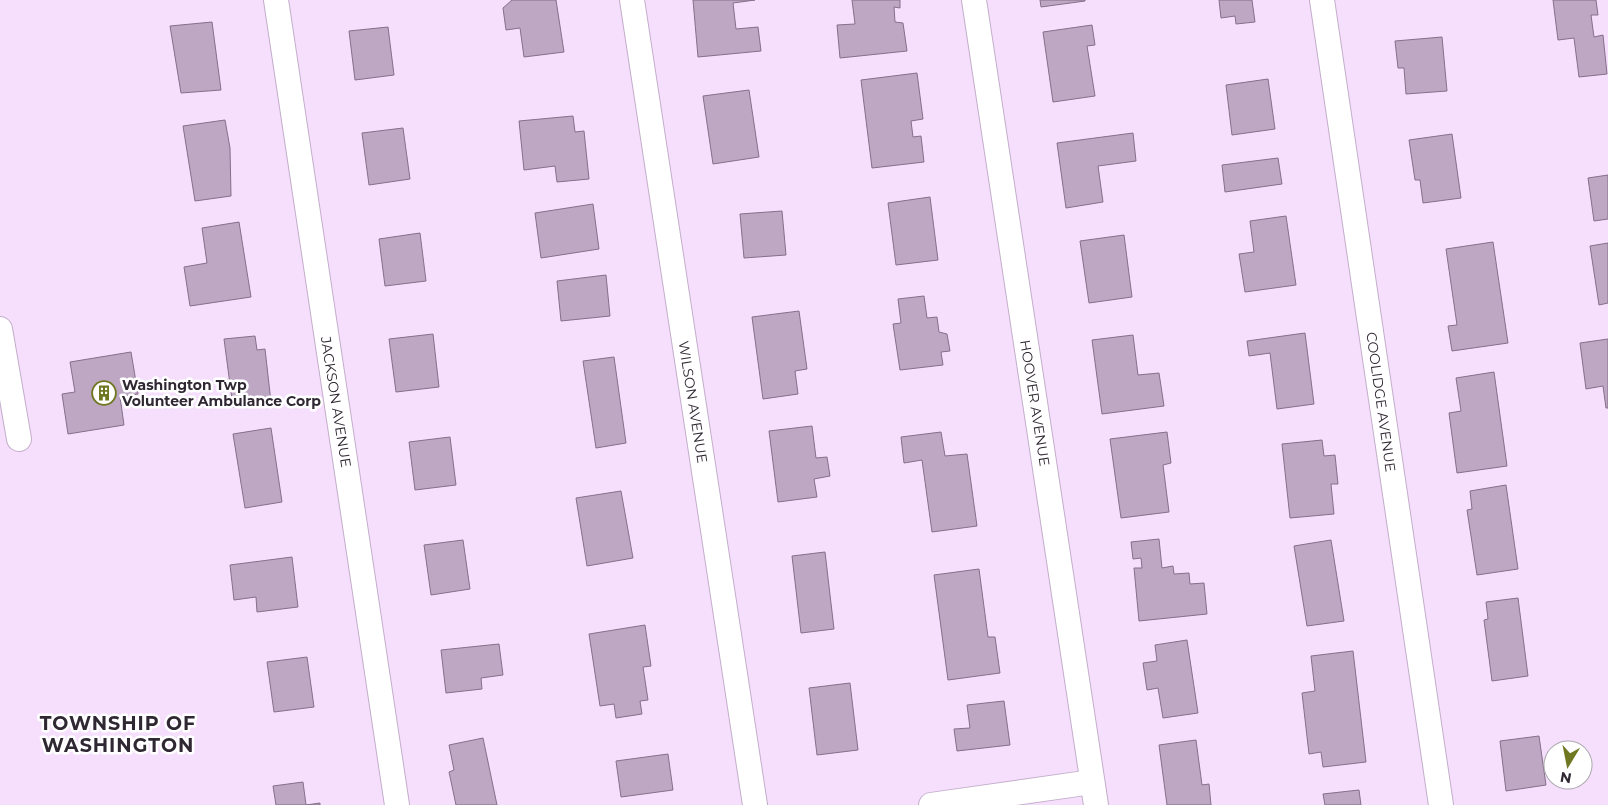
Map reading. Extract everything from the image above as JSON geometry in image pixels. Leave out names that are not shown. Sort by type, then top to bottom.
[{"type":"street","name":"JACKSON AVENUE","points":[[276,0],[397,805]]},
{"type":"street","name":"WILSON AVENUE","points":[[632,0],[755,805]]},
{"type":"street","name":"HOOVER AVENUE","points":[[974,0],[1096,805]]},
{"type":"street","name":"COOLIDGE AVENUE","points":[[1322,0],[1441,805]]},
{"type":"street","points":[[0,330],[19,439]]},
{"type":"street","points":[[931,805],[1092,782]]},
{"type":"building","points":[[512,0],[556,0],[564,52],[524,57],[520,28],[506,30],[503,8]]},
{"type":"building","points":[[693,0],[755,0],[733,3],[736,29],[758,27],[761,51],[698,57]]},
{"type":"building","points":[[852,0],[900,0],[900,8],[894,7],[895,22],[903,23],[907,51],[840,58],[837,25],[855,24]]},
{"type":"building","points":[[1040,0],[1085,0],[1085,1],[1041,7]]},
{"type":"building","points":[[1219,0],[1252,0],[1255,22],[1236,24],[1235,16],[1221,18]]},
{"type":"building","points":[[1553,0],[1596,0],[1598,15],[1591,15],[1594,37],[1603,35],[1607,74],[1579,77],[1574,38],[1558,40]]},
{"type":"building","points":[[212,22],[221,90],[181,93],[170,26]]},
{"type":"building","points":[[1092,25],[1095,45],[1087,46],[1095,96],[1053,102],[1043,32]]},
{"type":"building","points":[[388,27],[394,75],[355,80],[349,31]]},
{"type":"building","points":[[1442,37],[1447,91],[1406,94],[1404,68],[1398,68],[1395,41]]},
{"type":"building","points":[[917,73],[923,119],[911,121],[913,137],[921,136],[924,162],[872,168],[861,80]]},
{"type":"building","points":[[1268,79],[1275,129],[1232,135],[1226,85]]},
{"type":"building","points":[[749,90],[759,157],[713,164],[703,96]]},
{"type":"building","points":[[573,116],[575,132],[584,131],[589,179],[557,182],[555,166],[524,170],[519,121]]},
{"type":"building","points":[[225,120],[230,148],[231,196],[195,201],[183,126]]},
{"type":"building","points":[[403,128],[410,179],[369,185],[362,133]]},
{"type":"building","points":[[1133,133],[1136,161],[1098,166],[1103,202],[1066,208],[1057,143]]},
{"type":"building","points":[[1452,134],[1461,198],[1423,203],[1420,180],[1415,180],[1409,140]]},
{"type":"building","points":[[1278,158],[1282,184],[1225,192],[1222,165]]},
{"type":"building","points":[[1608,175],[1608,219],[1594,221],[1588,178]]},
{"type":"building","points":[[930,197],[938,260],[896,265],[888,203]]},
{"type":"building","points":[[593,204],[599,249],[541,258],[535,213]]},
{"type":"building","points":[[782,211],[786,255],[744,258],[740,214]]},
{"type":"building","points":[[1286,216],[1296,285],[1245,292],[1239,254],[1254,252],[1250,221]]},
{"type":"building","points":[[239,222],[251,297],[190,306],[184,267],[207,263],[202,228]]},
{"type":"building","points":[[420,233],[426,281],[385,286],[379,239]]},
{"type":"building","points":[[1124,235],[1132,297],[1089,303],[1080,241]]},
{"type":"building","points":[[1493,242],[1508,343],[1452,351],[1448,326],[1457,325],[1446,249]]},
{"type":"building","points":[[1608,243],[1608,303],[1599,305],[1590,246]]},
{"type":"building","points":[[606,275],[610,316],[561,321],[557,281]]},
{"type":"building","points":[[924,296],[927,318],[937,317],[939,332],[947,334],[950,351],[941,352],[943,365],[900,370],[893,324],[901,323],[898,299]]},
{"type":"building","points":[[799,311],[807,369],[795,371],[798,394],[763,399],[752,317]]},
{"type":"building","points":[[1305,333],[1314,404],[1277,409],[1270,353],[1249,356],[1247,341]]},
{"type":"building","points":[[433,334],[439,387],[396,392],[389,339]]},
{"type":"building","points":[[1133,335],[1138,375],[1159,373],[1164,406],[1102,414],[1092,340]]},
{"type":"building","points":[[255,336],[257,350],[265,349],[271,402],[233,407],[224,339]]},
{"type":"building","points":[[1608,339],[1608,408],[1606,408],[1603,386],[1586,389],[1580,343]]},
{"type":"building","name":"Washington Twp Volunteer Ambulance Corp","points":[[131,352],[138,394],[120,397],[124,425],[68,434],[62,394],[75,392],[70,362]]},
{"type":"building","points":[[614,357],[626,443],[596,448],[583,361]]},
{"type":"building","points":[[1494,372],[1507,466],[1457,473],[1449,413],[1461,411],[1456,378]]},
{"type":"building","points":[[812,426],[816,458],[827,457],[830,476],[814,479],[817,497],[778,502],[769,431]]},
{"type":"building","points":[[271,428],[282,502],[245,508],[233,434]]},
{"type":"building","points":[[941,432],[945,456],[967,454],[977,526],[932,532],[922,460],[904,463],[901,437]]},
{"type":"building","points":[[1167,432],[1171,463],[1163,465],[1169,512],[1121,518],[1110,439]]},
{"type":"building","points":[[450,437],[456,485],[415,490],[409,442]]},
{"type":"building","points":[[1322,440],[1324,456],[1335,455],[1338,484],[1331,484],[1334,514],[1290,518],[1282,444]]},
{"type":"building","points":[[1506,485],[1518,569],[1477,575],[1467,510],[1472,509],[1470,491]]},
{"type":"building","points":[[621,491],[633,558],[587,566],[576,498]]},
{"type":"building","points":[[1159,539],[1162,568],[1173,566],[1174,574],[1189,573],[1190,584],[1204,583],[1207,614],[1139,621],[1134,568],[1142,568],[1141,558],[1133,559],[1131,542]]},
{"type":"building","points":[[463,540],[470,589],[431,595],[424,545]]},
{"type":"building","points":[[1331,540],[1344,621],[1307,626],[1294,546]]},
{"type":"building","points":[[825,552],[834,629],[801,633],[792,556]]},
{"type":"building","points":[[292,557],[298,607],[257,612],[256,597],[234,600],[230,565]]},
{"type":"building","points":[[979,569],[988,637],[995,637],[1000,673],[948,680],[934,575]]},
{"type":"building","points":[[1518,598],[1528,676],[1492,681],[1484,620],[1488,619],[1486,602]]},
{"type":"building","points":[[645,625],[651,666],[643,667],[648,700],[640,701],[642,714],[616,718],[614,704],[600,706],[589,634]]},
{"type":"building","points":[[1187,640],[1198,713],[1163,718],[1158,688],[1147,690],[1143,663],[1157,661],[1155,645]]},
{"type":"building","points":[[499,644],[503,675],[481,678],[482,689],[446,693],[441,650]]},
{"type":"building","points":[[1353,651],[1366,762],[1323,767],[1321,752],[1309,754],[1302,693],[1315,691],[1311,656]]},
{"type":"building","points":[[307,657],[314,707],[274,712],[267,662]]},
{"type":"building","points":[[850,683],[858,750],[817,755],[809,688]]},
{"type":"building","points":[[1004,701],[1010,745],[957,751],[954,729],[970,728],[967,705]]},
{"type":"building","points":[[1539,736],[1543,764],[1543,785],[1506,791],[1500,741]]},
{"type":"building","points":[[483,738],[497,805],[456,805],[449,772],[454,770],[449,745]]},
{"type":"building","points":[[1196,740],[1202,785],[1209,784],[1211,805],[1167,805],[1159,745]]},
{"type":"building","points":[[668,754],[673,790],[621,797],[616,761]]},
{"type":"building","points":[[303,782],[306,805],[276,805],[273,786]]},
{"type":"building","points":[[1359,790],[1361,805],[1325,805],[1323,794]]},
{"type":"place","name":"Washington Twp Volunteer Ambulance Corp","points":[[104,393]]},
{"type":"district","name":"TOWNSHIP OF WASHINGTON","points":[[118,734]]}]
